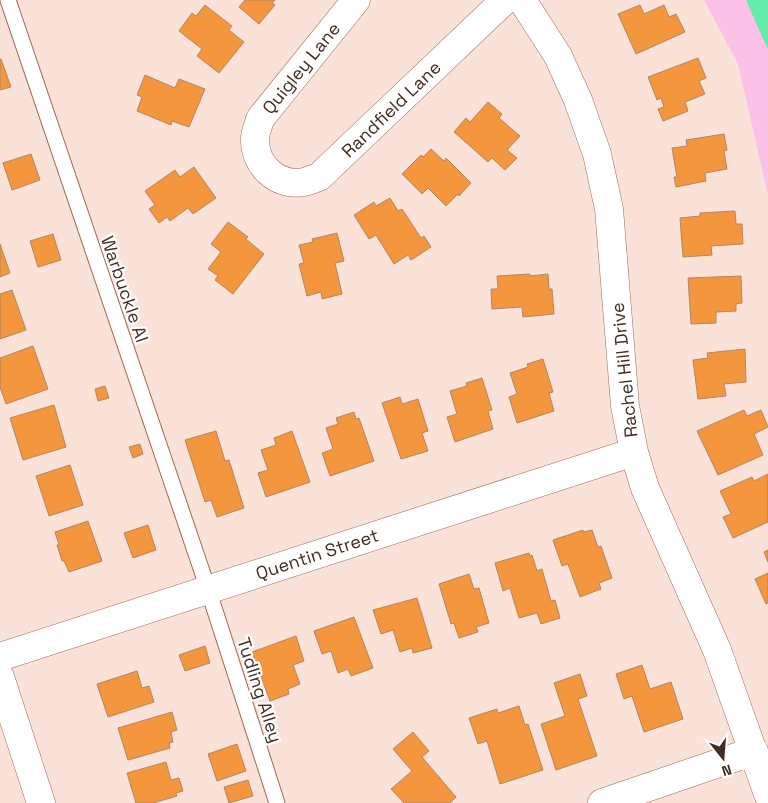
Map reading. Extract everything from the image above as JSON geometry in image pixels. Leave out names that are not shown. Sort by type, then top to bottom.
[{"type":"street","name":"Quigley Lane","points":[[265,168],[256,153],[255,137],[260,119],[356,0]]},
{"type":"street","name":"Randfield Lane","points":[[265,168],[276,178],[290,182],[305,182],[319,176],[505,0]]},
{"type":"street","name":"Rachel Hill Drive","points":[[522,0],[558,56],[578,100],[597,154],[609,209],[625,406],[634,452],[645,488],[717,650],[768,794]]},
{"type":"street","name":"Quentin Street","points":[[0,657],[634,452]]},
{"type":"street","points":[[0,678],[41,803]]},
{"type":"street","points":[[602,803],[754,751]]},
{"type":"lane","name":"Warbuckle Al","points":[[8,0],[208,589]]},
{"type":"lane","name":"Tudling Alley","points":[[208,589],[277,803]]},
{"type":"shaded area","points":[[704,0],[768,0],[768,195],[738,64]]},
{"type":"shaded area","points":[[746,0],[768,0],[768,50]]},
{"type":"building","points":[[245,0],[275,0],[272,3],[275,5],[259,24],[239,7]]},
{"type":"building","points":[[205,5],[232,26],[229,30],[244,42],[219,73],[197,56],[202,49],[179,31],[192,13],[196,16]]},
{"type":"building","points":[[640,5],[644,14],[664,5],[669,17],[676,14],[685,32],[636,54],[618,14]]},
{"type":"building","points":[[698,58],[706,78],[699,81],[705,94],[685,102],[688,111],[663,121],[658,109],[664,107],[661,98],[657,100],[648,77]]},
{"type":"building","points":[[0,59],[11,87],[0,90]]},
{"type":"building","points":[[145,75],[175,88],[179,79],[205,89],[189,127],[172,121],[171,125],[137,111],[142,97],[137,95]]},
{"type":"building","points":[[488,102],[502,114],[499,118],[520,136],[507,150],[517,158],[505,170],[492,158],[488,162],[454,132],[466,118],[470,122]]},
{"type":"building","points":[[724,134],[727,150],[724,151],[727,169],[705,173],[706,181],[676,187],[674,177],[677,177],[672,148],[687,146],[686,140]]},
{"type":"building","points":[[431,149],[444,161],[446,158],[471,183],[446,206],[428,188],[422,194],[402,174],[421,155],[423,157]]},
{"type":"building","points":[[31,154],[40,180],[12,190],[3,163]]},
{"type":"building","points":[[194,167],[216,198],[193,214],[188,208],[170,221],[167,217],[159,223],[149,209],[155,205],[145,191],[175,170],[180,177]]},
{"type":"building","points":[[390,198],[398,211],[402,209],[421,238],[424,236],[431,247],[411,260],[408,255],[394,264],[376,235],[369,239],[354,215],[374,202],[376,206]]},
{"type":"building","points":[[735,211],[736,224],[742,224],[743,244],[711,246],[712,255],[683,257],[680,218],[700,216],[700,213]]},
{"type":"building","points":[[228,222],[248,237],[246,239],[264,254],[233,294],[215,280],[218,276],[208,269],[221,252],[211,244]]},
{"type":"building","points":[[337,233],[344,261],[335,263],[342,294],[322,299],[321,292],[307,296],[299,264],[304,263],[299,245],[313,242],[312,239]]},
{"type":"building","points":[[53,234],[61,260],[38,267],[30,241]]},
{"type":"building","points":[[0,244],[10,273],[0,277]]},
{"type":"building","points":[[530,274],[530,276],[548,274],[549,289],[552,289],[554,314],[523,317],[522,307],[492,309],[491,289],[498,289],[497,276]]},
{"type":"building","points":[[741,276],[742,303],[736,304],[736,311],[716,312],[716,323],[691,324],[688,278]]},
{"type":"building","points":[[12,290],[26,330],[0,339],[0,294]]},
{"type":"building","points":[[33,346],[48,389],[6,404],[0,387],[0,358]]},
{"type":"building","points":[[745,349],[746,382],[724,384],[726,396],[698,399],[693,360],[708,358],[707,353]]},
{"type":"building","points":[[543,359],[553,392],[549,393],[554,411],[517,423],[509,397],[517,394],[510,373],[528,367],[527,364]]},
{"type":"building","points":[[482,378],[492,410],[488,411],[493,429],[455,442],[447,417],[457,414],[450,391],[467,386],[466,383]]},
{"type":"building","points":[[105,386],[109,398],[98,401],[95,389]]},
{"type":"building","points":[[400,397],[402,404],[418,399],[428,431],[422,433],[428,451],[401,459],[382,403]]},
{"type":"building","points":[[54,405],[66,447],[23,460],[10,418]]},
{"type":"building","points":[[744,410],[747,416],[761,410],[768,427],[754,434],[763,455],[718,475],[697,431]]},
{"type":"building","points":[[354,412],[356,419],[359,418],[374,461],[330,476],[322,453],[333,449],[326,428],[338,424],[336,418]]},
{"type":"building","points":[[216,431],[225,461],[229,460],[244,508],[217,517],[211,500],[205,502],[185,440]]},
{"type":"building","points":[[292,431],[310,482],[266,497],[258,473],[268,470],[261,450],[276,445],[274,438]]},
{"type":"building","points":[[140,444],[143,454],[133,458],[129,447]]},
{"type":"building","points":[[70,465],[83,505],[49,516],[36,476]]},
{"type":"building","points":[[768,474],[768,522],[733,538],[723,517],[731,514],[720,491],[752,477],[754,481]]},
{"type":"building","points":[[88,521],[102,561],[69,572],[64,561],[62,561],[55,532]]},
{"type":"building","points":[[148,525],[156,550],[133,558],[124,533]]},
{"type":"building","points":[[583,530],[583,532],[592,530],[598,547],[601,546],[612,578],[599,583],[601,589],[580,597],[568,564],[562,566],[553,540]]},
{"type":"building","points":[[768,550],[768,562],[764,552]]},
{"type":"building","points":[[529,553],[530,556],[532,555],[537,571],[542,569],[551,601],[555,600],[560,618],[541,624],[537,613],[519,618],[510,588],[503,591],[495,563]]},
{"type":"building","points":[[768,573],[768,603],[766,604],[755,579]]},
{"type":"building","points":[[469,574],[474,589],[479,588],[489,623],[476,627],[478,632],[459,638],[454,623],[451,624],[439,584]]},
{"type":"building","points":[[417,598],[432,648],[413,653],[412,648],[400,652],[393,630],[381,634],[373,610]]},
{"type":"building","points":[[354,617],[373,668],[351,676],[348,669],[338,673],[331,651],[322,654],[314,631]]},
{"type":"building","points":[[296,636],[304,661],[293,665],[300,684],[288,689],[289,694],[270,701],[252,652]]},
{"type":"building","points":[[205,646],[210,663],[185,671],[179,655]]},
{"type":"building","points":[[642,665],[650,689],[671,682],[683,719],[644,732],[632,696],[624,699],[616,674]]},
{"type":"building","points":[[137,671],[142,688],[149,686],[154,702],[108,717],[97,684]]},
{"type":"building","points":[[580,674],[587,696],[578,699],[597,756],[556,770],[541,724],[565,716],[554,683]]},
{"type":"building","points":[[519,706],[525,725],[528,724],[543,770],[500,784],[487,741],[478,744],[469,718],[497,709],[498,713]]},
{"type":"building","points":[[172,712],[177,730],[171,732],[173,742],[169,743],[170,748],[128,760],[118,728]]},
{"type":"building","points":[[413,732],[429,751],[422,757],[456,797],[450,803],[404,803],[391,789],[412,771],[393,749]]},
{"type":"building","points":[[237,744],[246,771],[217,781],[208,754]]},
{"type":"building","points":[[166,762],[171,780],[179,778],[183,791],[176,793],[177,796],[153,803],[136,803],[127,773]]},
{"type":"building","points":[[248,780],[253,796],[229,803],[224,787]]}]
